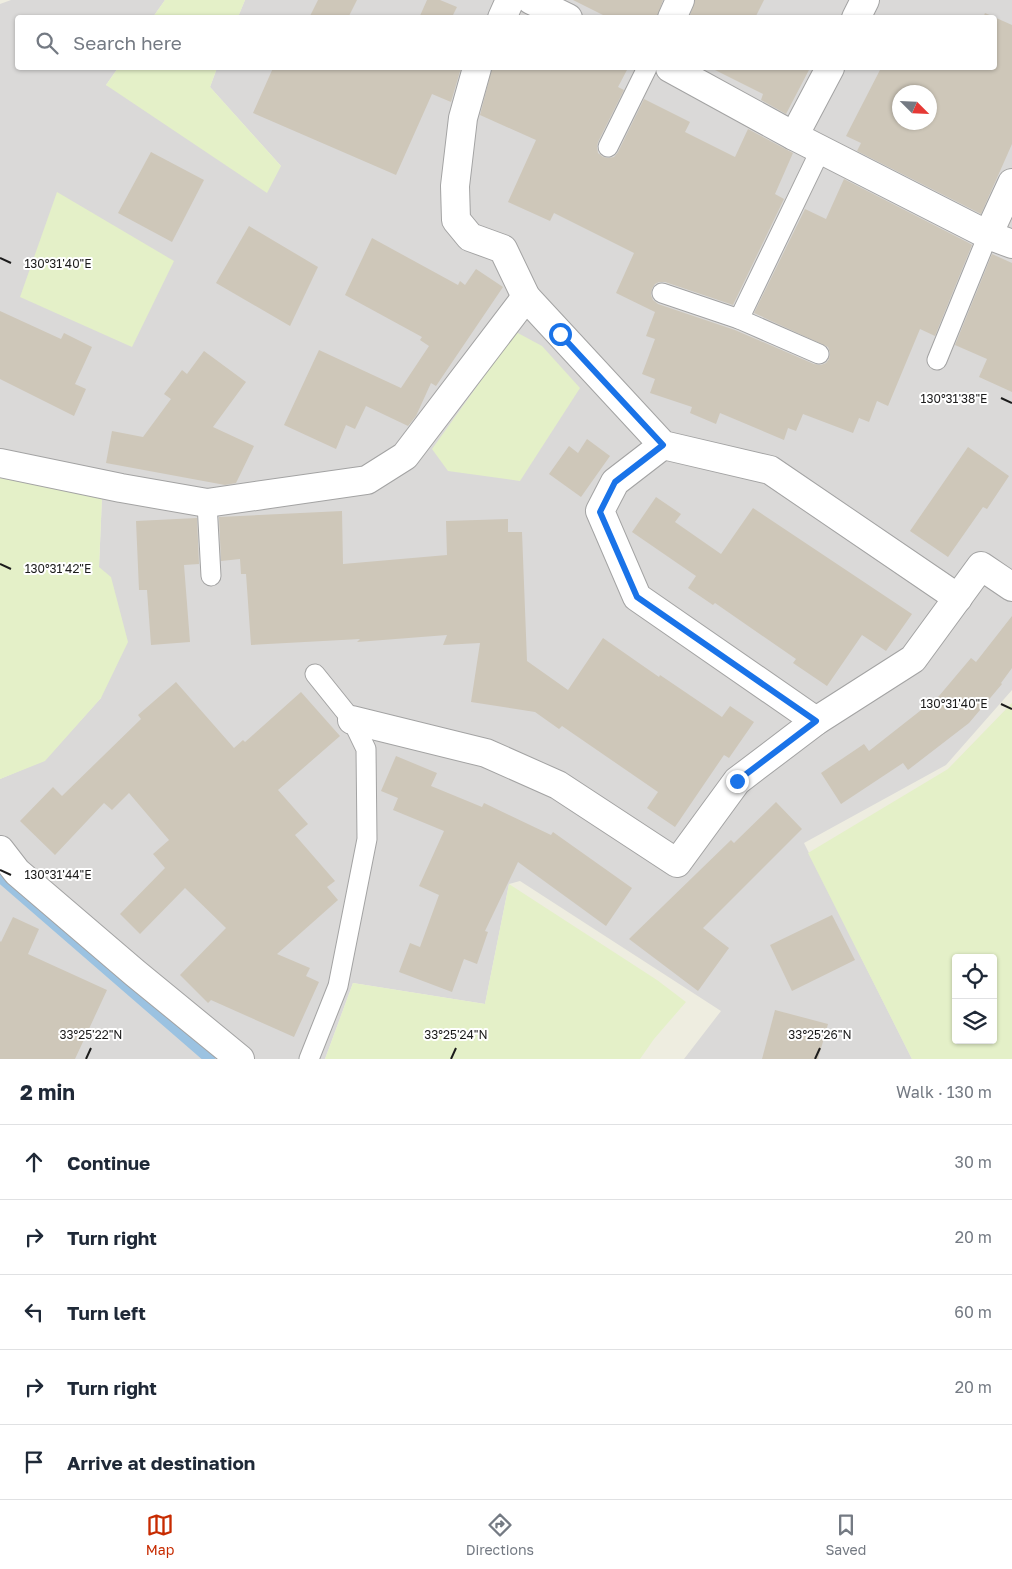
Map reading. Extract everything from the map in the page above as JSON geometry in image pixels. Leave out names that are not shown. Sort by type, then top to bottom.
[{"type":"street","points":[[503,15],[510,0]]},
{"type":"street","points":[[532,0],[562,15]]},
{"type":"street","points":[[673,15],[680,0]]},
{"type":"street","points":[[858,15],[865,0]]},
{"type":"street","points":[[476,70],[463,118],[455,186],[456,220],[470,237],[503,249],[526,297],[663,445],[770,470],[958,598]]},
{"type":"street","points":[[674,70],[794,136],[1000,240],[1012,184]]},
{"type":"street","points":[[794,136],[829,70]]},
{"type":"street","points":[[0,463],[121,488],[207,503],[367,480],[405,456],[526,297]]},
{"type":"street","points":[[663,445],[615,482],[600,512],[637,597],[816,721]]},
{"type":"street","points":[[352,720],[486,753],[558,785],[677,863],[737,781],[816,721],[913,658],[982,566],[1012,587]]},
{"type":"street","points":[[0,850],[17,872],[135,973],[240,1059]]},
{"type":"lane","points":[[608,147],[646,70]]},
{"type":"lane","points":[[739,319],[821,149]]},
{"type":"lane","points":[[937,360],[1000,240]]},
{"type":"lane","points":[[662,293],[739,319],[819,354]]},
{"type":"lane","points":[[207,503],[211,576]]},
{"type":"lane","points":[[309,1059],[338,986],[367,839],[366,749],[352,720],[315,674]]},
{"type":"shaded area","points":[[11,0],[165,0],[154,15],[15,15],[15,70],[117,70],[106,85],[281,166],[210,87],[216,70],[997,70],[997,15],[239,15],[245,0],[1012,0],[1012,690],[946,765],[804,843],[912,1059],[684,1059],[721,1011],[520,881],[509,884],[485,1004],[353,983],[325,1059],[0,1059],[0,779],[45,760],[101,698],[99,567],[102,497],[0,478],[0,4]]},
{"type":"green space","points":[[165,0],[245,0],[239,15],[154,15]]},
{"type":"green space","points":[[117,70],[216,70],[210,87],[281,166],[267,193],[106,85]]},
{"type":"green space","points":[[57,192],[174,261],[132,347],[20,297]]},
{"type":"green space","points":[[516,332],[542,346],[580,388],[520,481],[448,471],[432,449]]},
{"type":"green space","points":[[0,478],[102,497],[99,567],[111,577],[128,642],[101,698],[45,761],[0,779]]},
{"type":"green space","points":[[1012,703],[1012,1059],[912,1059],[808,853],[948,769]]},
{"type":"green space","points":[[509,884],[657,980],[686,1002],[654,1039],[640,1059],[325,1059],[353,983],[485,1004]]},
{"type":"building","points":[[318,0],[357,0],[350,15],[310,15]]},
{"type":"building","points":[[427,0],[440,0],[457,7],[453,15],[420,15]]},
{"type":"building","points":[[573,0],[663,0],[658,15],[603,15]]},
{"type":"building","points":[[695,0],[764,0],[756,15],[690,15]]},
{"type":"building","points":[[997,18],[1012,25],[1012,144],[981,214],[857,151],[861,143],[846,136],[880,70],[997,70]]},
{"type":"building","points":[[272,70],[460,70],[451,102],[432,94],[396,175],[253,113]]},
{"type":"building","points":[[491,70],[627,70],[618,87],[624,90],[598,142],[598,153],[603,157],[614,157],[618,152],[644,99],[690,122],[685,132],[735,157],[748,129],[793,153],[775,194],[784,199],[733,305],[665,282],[655,284],[651,295],[658,304],[735,330],[814,364],[821,365],[826,363],[830,353],[828,347],[754,313],[805,209],[826,219],[844,179],[972,245],[935,336],[920,329],[888,406],[877,401],[869,422],[859,418],[853,433],[803,414],[796,431],[788,428],[784,440],[720,413],[716,424],[690,413],[692,407],[650,393],[655,379],[642,374],[655,339],[646,336],[655,312],[616,293],[634,253],[554,213],[550,221],[508,202],[536,140],[480,115]]},
{"type":"building","points":[[715,70],[809,70],[786,114],[761,100],[763,94]]},
{"type":"building","points":[[151,152],[204,180],[172,242],[118,213]]},
{"type":"building","points":[[249,226],[318,267],[290,326],[216,283]]},
{"type":"building","points":[[372,238],[458,285],[460,281],[465,285],[476,269],[503,287],[436,386],[431,383],[416,416],[408,426],[366,406],[355,429],[346,425],[336,449],[284,425],[319,350],[401,388],[429,346],[420,340],[422,337],[345,295]]},
{"type":"building","points":[[992,254],[1012,263],[1012,392],[979,377],[987,359],[955,345]]},
{"type":"building","points":[[0,311],[61,339],[64,333],[92,347],[75,384],[86,389],[74,416],[0,379]]},
{"type":"building","points":[[204,351],[246,382],[213,427],[254,446],[236,483],[225,485],[106,463],[112,431],[143,437],[171,399],[164,394],[182,370],[187,374]]},
{"type":"building","points":[[587,439],[610,456],[581,497],[549,474],[569,446],[578,453]]},
{"type":"building","points":[[968,447],[1009,476],[987,509],[983,507],[948,557],[910,531]]},
{"type":"building","points":[[656,497],[681,514],[675,522],[721,554],[753,508],[912,614],[886,651],[862,635],[827,686],[793,663],[796,659],[715,603],[713,605],[688,588],[696,576],[632,532]]},
{"type":"building","points":[[342,511],[343,564],[447,555],[446,521],[508,519],[508,532],[522,532],[527,661],[568,690],[603,638],[659,677],[660,675],[722,717],[730,706],[754,722],[729,758],[724,755],[675,827],[647,808],[658,792],[562,726],[559,729],[535,712],[471,702],[480,643],[443,645],[447,635],[357,642],[360,639],[251,645],[246,574],[241,574],[240,559],[221,561],[219,517]]},
{"type":"building","points":[[197,518],[199,564],[184,565],[190,642],[151,645],[147,590],[139,590],[136,521]]},
{"type":"building","points":[[1012,616],[1012,668],[1002,684],[969,723],[908,770],[903,763],[841,804],[821,773],[864,744],[869,751],[939,696],[971,658],[976,662]]},
{"type":"building","points":[[176,682],[234,748],[243,740],[245,742],[301,692],[340,736],[278,790],[308,824],[295,835],[335,881],[327,887],[338,900],[277,954],[310,968],[306,976],[319,982],[294,1037],[211,1000],[208,1003],[180,975],[226,928],[185,888],[140,934],[120,914],[165,868],[153,854],[169,840],[129,793],[112,810],[104,803],[55,855],[20,821],[53,787],[62,796],[141,719],[138,715]]},
{"type":"building","points":[[396,756],[437,773],[431,786],[482,807],[484,803],[551,835],[553,832],[632,888],[606,926],[518,862],[485,931],[488,932],[477,964],[464,959],[452,992],[399,972],[410,943],[420,947],[439,895],[419,886],[444,831],[393,810],[398,798],[381,791]]},
{"type":"building","points":[[776,802],[802,829],[703,928],[729,948],[698,991],[629,939],[731,840],[734,843]]},
{"type":"building","points":[[832,915],[855,960],[792,991],[770,945]]},
{"type":"building","points":[[13,917],[39,929],[28,954],[107,990],[75,1059],[0,1059],[0,941]]},
{"type":"building","points":[[775,1010],[828,1024],[818,1059],[762,1059]]},
{"type":"waterway","points":[[0,877],[210,1059]]},
{"type":"route","points":[[560,334],[663,445],[615,482],[600,512],[637,597],[816,721],[737,781]]}]
